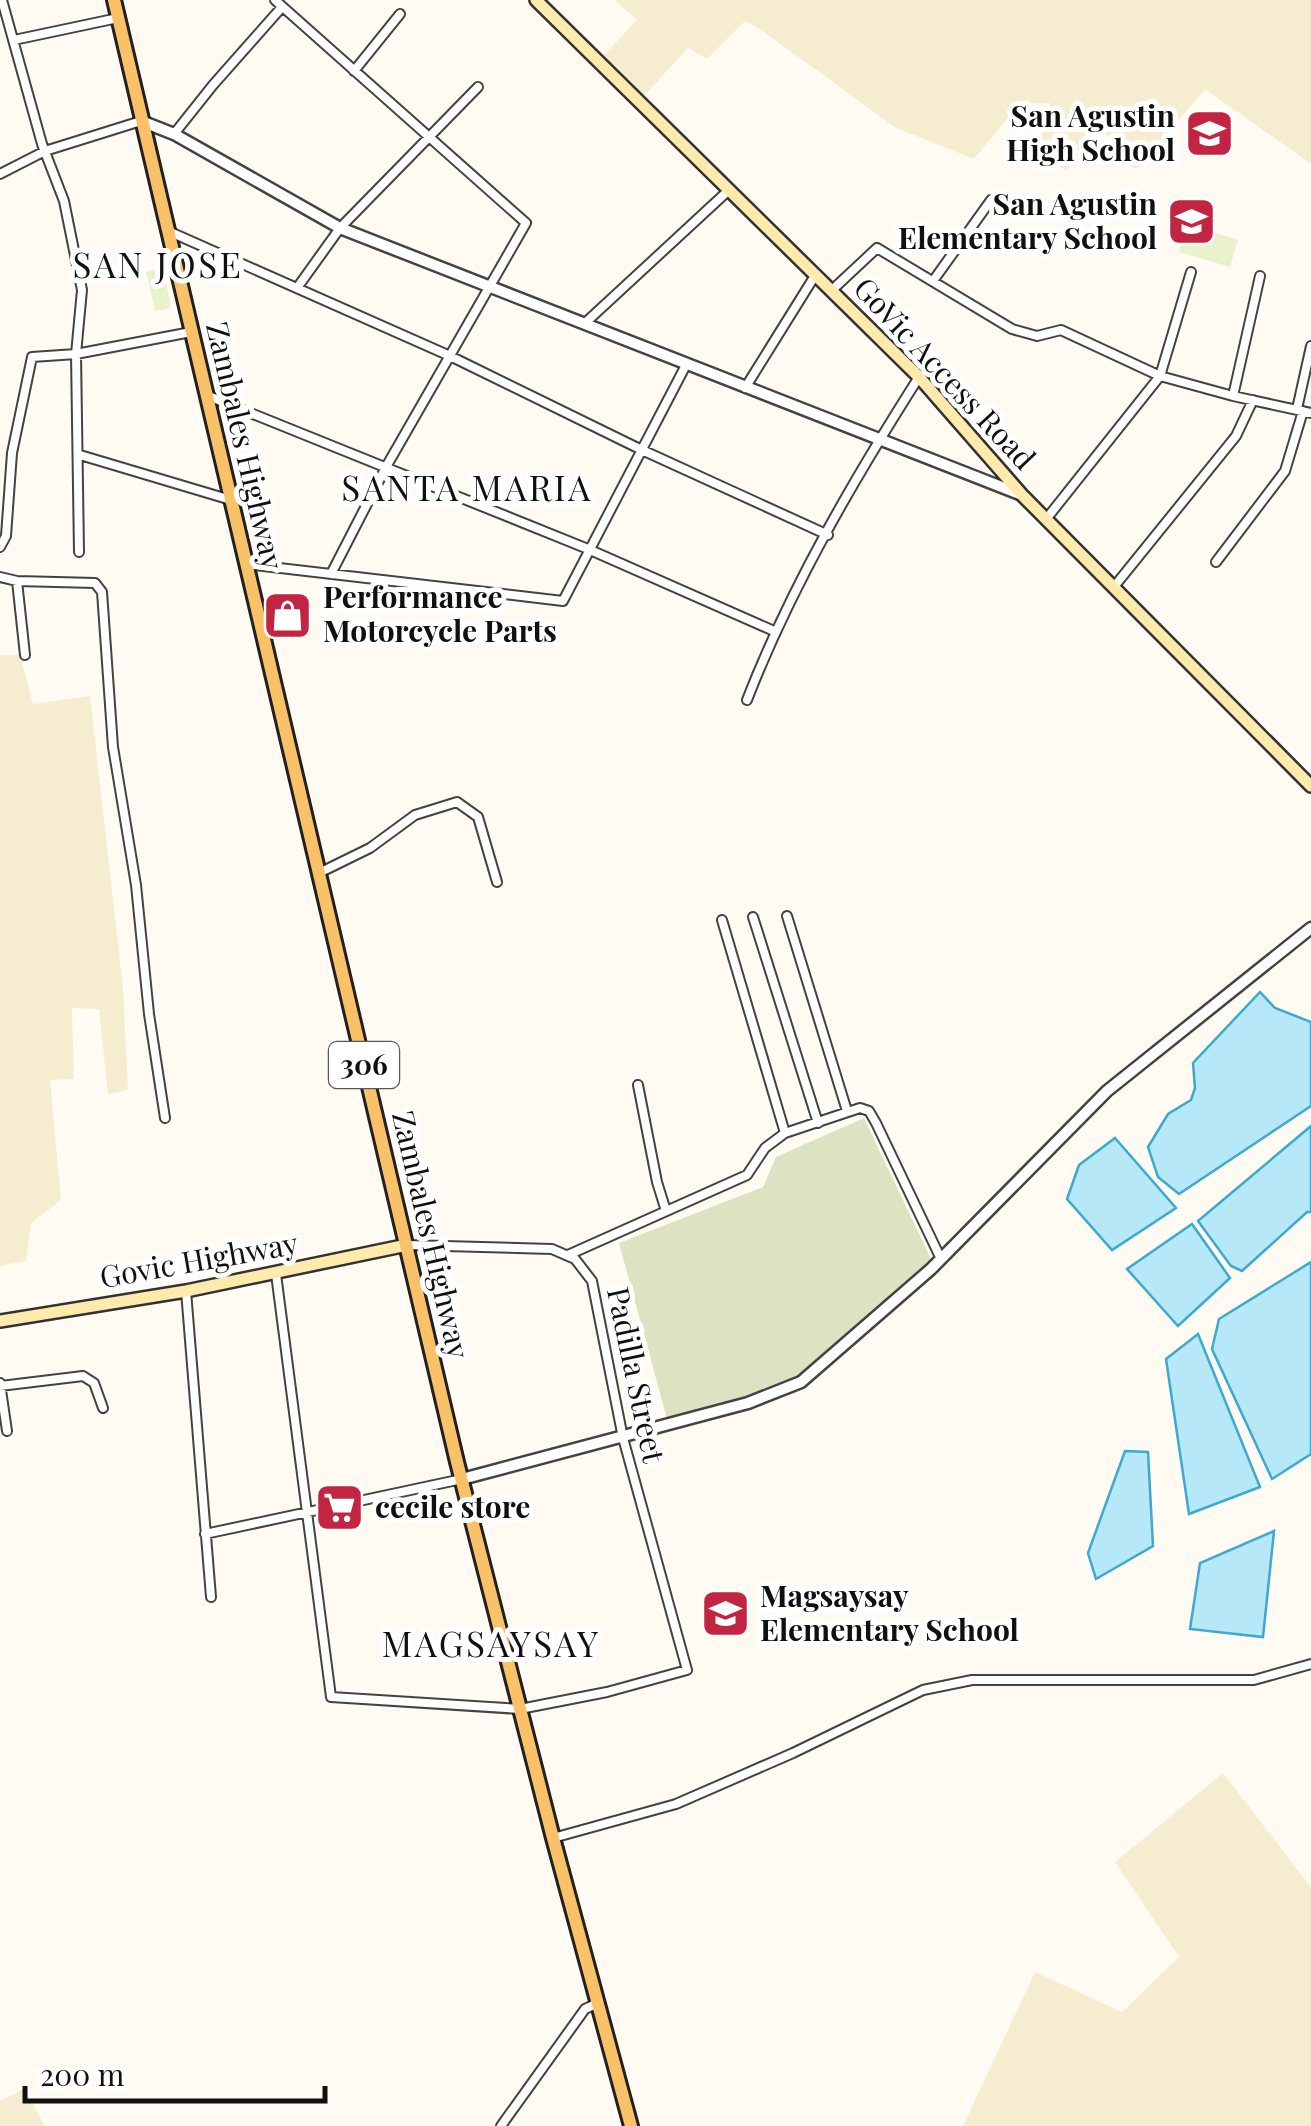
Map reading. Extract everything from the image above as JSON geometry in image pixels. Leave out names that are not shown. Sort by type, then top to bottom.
[{"type":"main road","name":"Zambales Highway","points":[[114,0],[462,1479],[553,1838],[634,2124]]},
{"type":"main road","name":"GoVic Access Road","points":[[536,0],[919,377],[1023,496],[1311,786]]},
{"type":"main road","name":"Govic Highway","points":[[0,1321],[186,1291],[407,1245]]},
{"type":"street","points":[[2,0],[45,151],[64,201],[82,290],[76,354],[80,552]]},
{"type":"street","points":[[174,134],[278,4],[526,223],[386,467],[330,574]]},
{"type":"street","points":[[354,71],[400,14]]},
{"type":"street","points":[[14,40],[119,18]]},
{"type":"street","points":[[297,288],[340,228],[478,86]]},
{"type":"street","points":[[0,174],[45,151],[141,120],[174,134],[340,228],[1023,496]]},
{"type":"street","points":[[584,324],[730,189]]},
{"type":"street","points":[[933,281],[991,200]]},
{"type":"street","points":[[168,231],[450,356],[642,450],[828,534]]},
{"type":"street","points":[[832,291],[878,248],[1012,329],[1036,336],[1061,330],[1160,376],[1304,411]]},
{"type":"street","points":[[1047,518],[1160,376],[1191,272]]},
{"type":"street","points":[[745,388],[816,274]]},
{"type":"street","points":[[1233,396],[1260,276]]},
{"type":"street","points":[[0,546],[6,536],[12,453],[32,357],[76,354],[191,332]]},
{"type":"street","points":[[1216,562],[1285,472],[1304,411],[1311,346]]},
{"type":"street","points":[[246,564],[563,601],[686,365]]},
{"type":"street","points":[[746,700],[774,631],[879,439],[919,377]]},
{"type":"street","points":[[206,395],[588,548],[774,631]]},
{"type":"street","points":[[1113,588],[1236,436],[1253,400]]},
{"type":"street","points":[[80,455],[231,500]]},
{"type":"street","points":[[0,577],[95,583],[102,592],[113,746],[136,885],[149,1014],[166,1118]]},
{"type":"street","points":[[16,581],[25,655]]},
{"type":"street","points":[[319,873],[370,848],[415,815],[457,802],[478,817],[496,882]]},
{"type":"street","points":[[787,916],[847,1110]]},
{"type":"street","points":[[754,918],[818,1123]]},
{"type":"street","points":[[722,920],[785,1132]]},
{"type":"street","points":[[205,1534],[462,1479],[624,1438],[748,1402],[801,1382],[941,1259],[1107,1091],[1311,928]]},
{"type":"street","points":[[638,1086],[656,1182],[666,1212]]},
{"type":"street","points":[[407,1245],[552,1249],[568,1255],[747,1176],[765,1148],[785,1132],[860,1108],[869,1111],[941,1259]]},
{"type":"street","name":"Padilla Street","points":[[520,1709],[607,1692],[687,1670],[624,1438],[592,1281],[576,1259],[568,1255]]},
{"type":"street","points":[[276,1274],[330,1697],[520,1709]]},
{"type":"street","points":[[186,1291],[211,1597]]},
{"type":"street","points":[[6,1432],[0,1384],[83,1376],[94,1383],[102,1408]]},
{"type":"street","points":[[553,1838],[676,1804],[923,1690],[972,1680],[1254,1680],[1311,1664]]},
{"type":"street","points":[[501,2126],[585,2009],[598,2003]]},
{"type":"shaded area","points":[[615,0],[1311,0],[1311,164],[1205,89],[1137,169],[1118,162],[1120,140],[1099,132],[1066,171],[1038,149],[1050,103],[1020,103],[974,159],[896,128],[745,21],[707,59],[688,48],[644,96],[603,56],[637,20]]},
{"type":"shaded area","points":[[0,655],[20,655],[33,704],[90,696],[123,988],[128,1090],[108,1094],[99,1009],[72,1008],[74,1079],[50,1080],[61,1200],[31,1223],[26,1261],[0,1266]]},
{"type":"shaded area","points":[[1223,1773],[1311,1887],[1311,2126],[963,2126],[1035,1972],[1122,2012],[1179,1957],[1115,1862]]},
{"type":"shaded area","points":[[24,2089],[45,2126],[0,2126],[0,2101]]},
{"type":"green space","points":[[1187,224],[1238,240],[1230,267],[1179,252]]},
{"type":"green space","points":[[163,268],[171,308],[155,311],[146,272]]},
{"type":"green space","points":[[864,1118],[931,1259],[794,1383],[667,1419],[619,1243],[763,1187],[776,1157]]},
{"type":"water","points":[[1260,992],[1275,1008],[1311,1022],[1311,1106],[1179,1194],[1158,1177],[1148,1147],[1168,1114],[1191,1100],[1195,1088],[1193,1063]]},
{"type":"water","points":[[1311,1126],[1311,1212],[1242,1271],[1231,1266],[1198,1221]]},
{"type":"water","points":[[1115,1138],[1176,1208],[1112,1250],[1067,1199],[1079,1165]]},
{"type":"water","points":[[1192,1224],[1230,1278],[1178,1326],[1127,1269]]},
{"type":"water","points":[[1311,1262],[1311,1454],[1272,1479],[1212,1349],[1219,1319]]},
{"type":"water","points":[[1198,1334],[1260,1487],[1189,1514],[1166,1359]]},
{"type":"water","points":[[1125,1451],[1148,1452],[1153,1546],[1096,1579],[1088,1553]]},
{"type":"water","points":[[1274,1531],[1263,1637],[1190,1629],[1200,1563]]},
{"type":"place","name":"San Agustin High School","points":[[1210,134]]},
{"type":"place","name":"San Agustin Elementary School","points":[[1192,222]]},
{"type":"place","name":"Performance Motorcycle Parts","points":[[288,615]]},
{"type":"place","name":"cecile store","points":[[340,1508]]},
{"type":"place","name":"Magsaysay Elementary School","points":[[725,1614]]},
{"type":"district","name":"SAN JOSE","points":[[158,266]]},
{"type":"district","name":"SANTA MARIA","points":[[467,489]]},
{"type":"district","name":"MAGSAYSAY","points":[[491,1645]]}]
